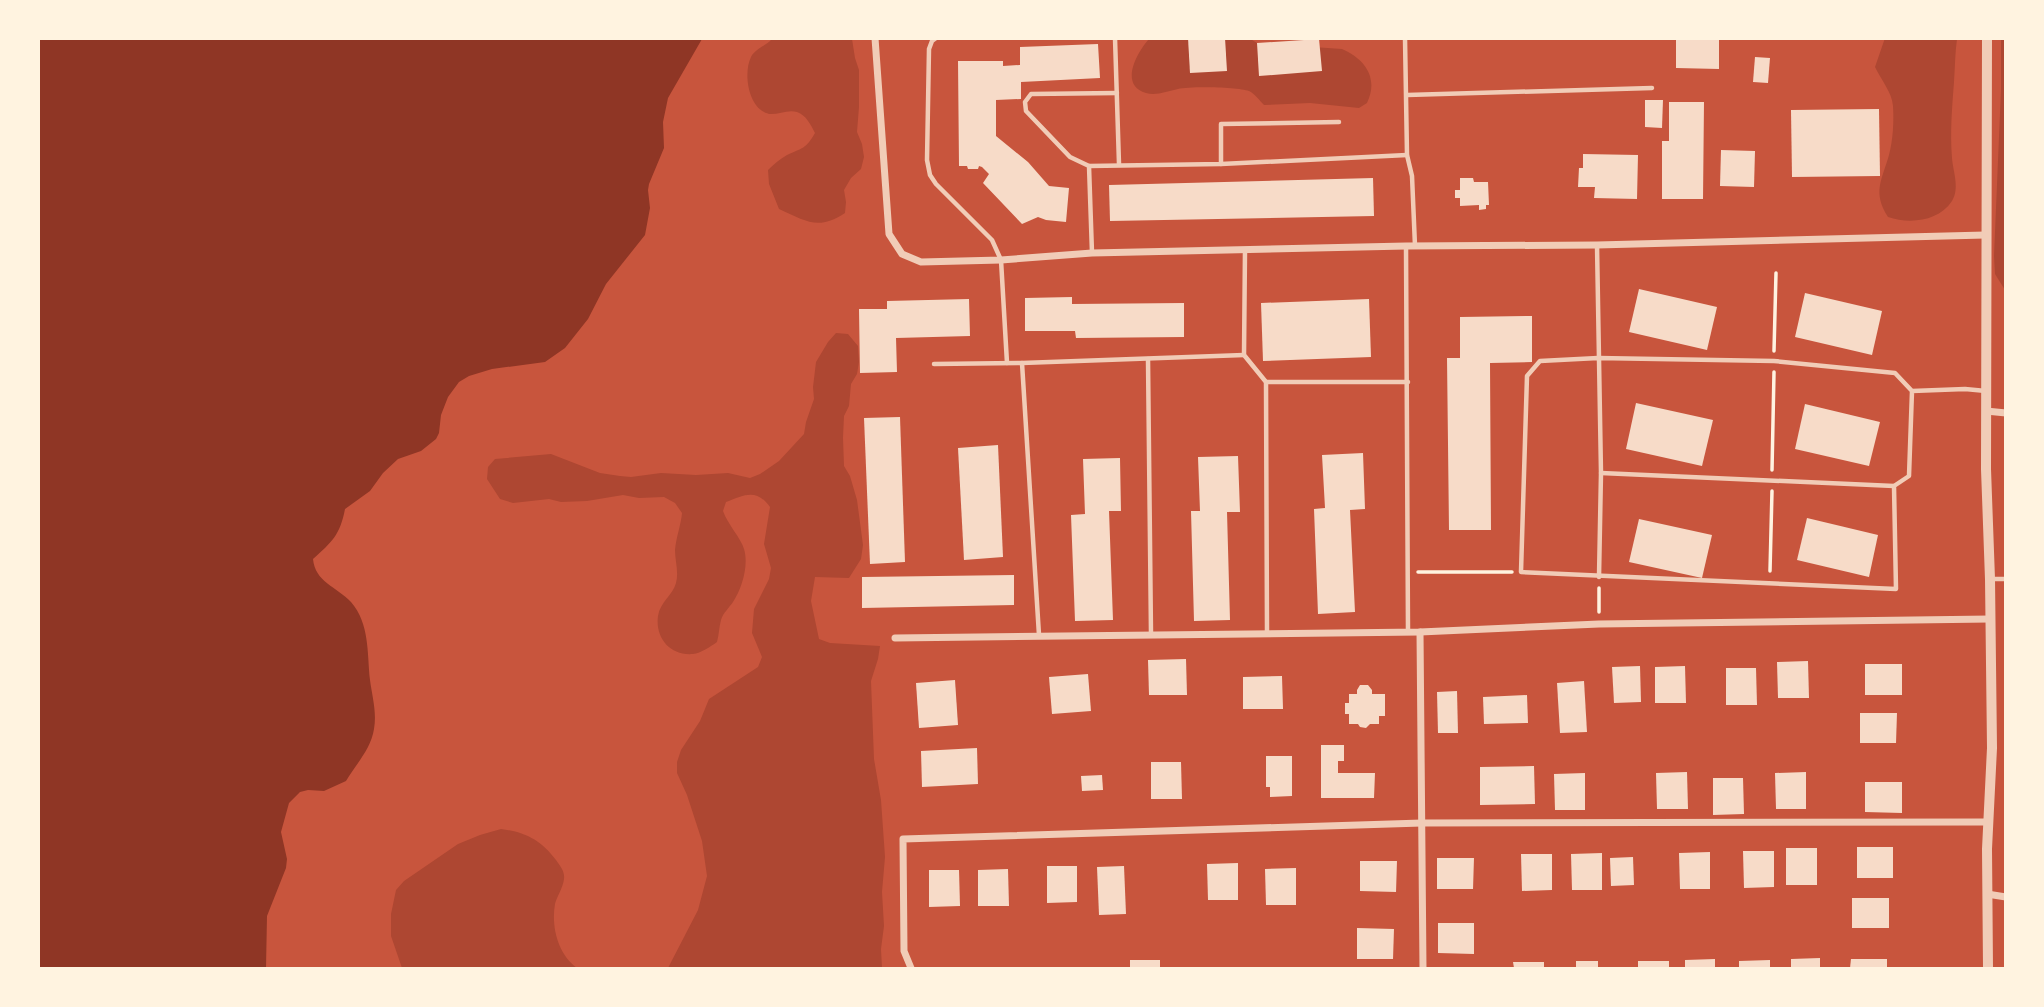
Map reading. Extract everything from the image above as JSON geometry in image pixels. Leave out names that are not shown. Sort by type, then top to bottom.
[{"type":"street","points":[[875,38],[890,234],[902,254],[921,262],[1001,260],[1092,253],[1597,245],[1985,235]]},
{"type":"street","points":[[1987,38],[1986,411],[1992,748],[1987,894],[1989,968]]},
{"type":"street","points":[[1986,411],[2006,413]]},
{"type":"street","points":[[895,638],[1420,632],[1599,624],[1990,619]]},
{"type":"street","points":[[1420,632],[1423,968]]},
{"type":"street","points":[[911,968],[904,951],[903,839],[1422,823],[1988,822]]},
{"type":"street","points":[[1987,894],[2006,897]]},
{"type":"lane","points":[[936,38],[929,49],[927,160],[930,175],[992,240],[1001,260],[1007,363]]},
{"type":"lane","points":[[1115,38],[1119,164]]},
{"type":"lane","points":[[1405,38],[1407,155],[1412,176],[1408,382],[1408,632]]},
{"type":"lane","points":[[1407,95],[1652,88]]},
{"type":"lane","points":[[1117,93],[1031,94],[1025,102],[1026,111],[1070,157],[1089,166],[1221,164],[1407,155]]},
{"type":"lane","points":[[1221,164],[1222,124],[1339,122]]},
{"type":"lane","points":[[1089,166],[1092,253]]},
{"type":"lane","points":[[1597,245],[1601,473],[1599,577]]},
{"type":"lane","points":[[1245,250],[1244,355],[1266,382],[1267,633]]},
{"type":"lane","points":[[934,364],[1244,355]]},
{"type":"lane","points":[[1148,358],[1151,634]]},
{"type":"lane","points":[[1601,473],[1894,486],[1909,476],[1912,391],[1895,373],[1774,361],[1598,358],[1540,361],[1527,376],[1521,572],[1896,589],[1894,486]]},
{"type":"lane","points":[[1023,363],[1039,635]]},
{"type":"lane","points":[[1266,382],[1408,382]]},
{"type":"lane","points":[[1912,391],[1986,391]]},
{"type":"lane","points":[[1990,579],[2006,579]]},
{"type":"path","points":[[1770,584],[1776,273]]},
{"type":"path","points":[[1408,572],[1521,572]]},
{"type":"path","points":[[1599,577],[1599,624]]},
{"type":"shaded area","points":[[1249,38],[1257,43],[1342,49],[1350,53],[1368,70],[1371,85],[1367,103],[1359,108],[1310,103],[1264,105],[1249,91],[1193,87],[1150,94],[1138,89],[1133,83],[1136,59],[1149,39]]},
{"type":"shaded area","points":[[1885,38],[1957,39],[1951,129],[1956,191],[1946,208],[1923,220],[1888,217],[1880,200],[1880,186],[1893,125],[1891,96],[1875,67]]},
{"type":"shaded area","points":[[2005,38],[2005,290],[1995,274],[1994,256],[2001,39]]},
{"type":"shaded area","points":[[38,39],[702,39],[668,98],[663,122],[664,148],[649,184],[650,208],[645,235],[606,284],[588,319],[565,348],[545,362],[492,369],[459,382],[448,397],[436,439],[421,451],[398,459],[370,491],[345,509],[341,525],[334,537],[313,559],[322,579],[351,602],[362,620],[375,723],[370,743],[346,781],[324,791],[300,792],[289,803],[281,832],[287,859],[286,868],[267,916],[266,968],[39,968]]},
{"type":"shaded area","points":[[772,39],[852,39],[859,70],[857,132],[864,157],[861,169],[851,178],[844,190],[845,213],[827,222],[812,222],[779,209],[769,184],[768,170],[806,145],[815,133],[800,113],[790,111],[769,114],[762,111],[752,98],[747,72],[751,57]]},
{"type":"shaded area","points":[[836,333],[848,334],[858,346],[859,362],[857,374],[851,384],[849,406],[844,416],[843,438],[844,466],[857,500],[863,545],[861,559],[849,578],[815,577],[811,601],[819,639],[830,643],[880,646],[871,681],[874,759],[881,800],[885,857],[882,968],[668,968],[698,910],[707,876],[702,841],[677,773],[677,762],[709,699],[758,667],[762,657],[752,633],[754,609],[769,579],[771,568],[764,544],[770,507],[755,495],[745,495],[726,502],[723,511],[744,549],[744,577],[736,597],[722,617],[717,642],[699,652],[685,654],[666,644],[658,624],[659,611],[677,579],[675,550],[682,513],[675,503],[664,497],[639,498],[623,495],[587,501],[561,502],[549,499],[513,503],[500,499],[487,479],[488,467],[495,459],[551,454],[600,473],[620,476],[728,473],[750,478],[779,461],[804,434],[814,399],[816,362]]},
{"type":"shaded area","points":[[501,829],[518,832],[538,842],[562,869],[564,879],[555,904],[555,931],[565,955],[577,968],[402,968],[391,936],[391,914],[396,890],[404,881],[458,844]]},
{"type":"building","points":[[1188,38],[1225,38],[1227,71],[1190,73]]},
{"type":"building","points":[[1676,38],[1719,38],[1719,69],[1676,68]]},
{"type":"building","points":[[1319,39],[1322,71],[1259,76],[1257,43]]},
{"type":"building","points":[[1098,44],[1100,78],[1021,82],[1021,99],[996,100],[996,136],[1028,162],[1049,186],[1069,188],[1066,222],[1038,217],[1022,224],[983,183],[989,174],[982,167],[968,169],[967,166],[959,166],[958,61],[1003,61],[1003,66],[1020,65],[1020,47]]},
{"type":"building","points":[[1755,57],[1770,58],[1768,83],[1753,82]]},
{"type":"building","points":[[1645,100],[1663,100],[1662,128],[1645,127]]},
{"type":"building","points":[[1669,102],[1704,102],[1703,199],[1662,199],[1662,141],[1669,141]]},
{"type":"building","points":[[1879,109],[1880,176],[1792,177],[1791,110]]},
{"type":"building","points":[[1721,150],[1755,151],[1754,187],[1720,186]]},
{"type":"building","points":[[1583,154],[1638,155],[1637,199],[1594,198],[1595,187],[1578,187]]},
{"type":"building","points":[[1373,178],[1374,216],[1110,221],[1109,185]]},
{"type":"building","points":[[1460,178],[1488,182],[1489,205],[1486,205],[1486,209],[1479,210],[1479,205],[1460,206],[1460,198],[1455,198],[1455,190],[1460,190]]},
{"type":"building","points":[[1639,289],[1717,307],[1707,350],[1629,332]]},
{"type":"building","points":[[1805,293],[1882,311],[1872,355],[1795,337]]},
{"type":"building","points":[[1072,297],[1072,304],[1184,303],[1184,337],[1076,338],[1075,331],[1025,331],[1025,298]]},
{"type":"building","points":[[969,299],[970,336],[896,338],[897,372],[860,373],[859,309],[887,309],[887,301]]},
{"type":"building","points":[[1369,299],[1371,357],[1263,361],[1261,303]]},
{"type":"building","points":[[1532,316],[1532,362],[1490,363],[1491,530],[1449,530],[1447,358],[1460,358],[1460,317]]},
{"type":"building","points":[[1636,403],[1713,420],[1702,466],[1626,449]]},
{"type":"building","points":[[1805,404],[1880,422],[1869,466],[1795,449]]},
{"type":"building","points":[[900,417],[905,562],[870,564],[864,418]]},
{"type":"building","points":[[998,445],[1003,557],[964,560],[958,448]]},
{"type":"building","points":[[1363,453],[1365,509],[1350,510],[1355,612],[1318,614],[1314,509],[1325,508],[1322,455]]},
{"type":"building","points":[[1238,456],[1240,512],[1227,512],[1230,620],[1194,621],[1191,511],[1200,511],[1198,457]]},
{"type":"building","points":[[1120,458],[1121,511],[1109,511],[1113,620],[1075,621],[1071,515],[1085,514],[1083,459]]},
{"type":"building","points":[[1807,518],[1878,535],[1869,577],[1797,560]]},
{"type":"building","points":[[1639,519],[1712,535],[1702,578],[1629,562]]},
{"type":"building","points":[[1014,575],[1014,605],[862,608],[862,577]]},
{"type":"building","points":[[1186,659],[1187,695],[1149,695],[1148,660]]},
{"type":"building","points":[[1808,661],[1809,698],[1778,698],[1777,662]]},
{"type":"building","points":[[1865,664],[1902,664],[1902,695],[1865,695]]},
{"type":"building","points":[[1640,666],[1641,702],[1614,703],[1612,667]]},
{"type":"building","points":[[1685,666],[1686,703],[1655,703],[1655,667]]},
{"type":"building","points":[[1726,668],[1756,668],[1757,705],[1726,705]]},
{"type":"building","points":[[1088,674],[1091,711],[1052,714],[1049,677]]},
{"type":"building","points":[[1282,676],[1283,709],[1243,709],[1243,677]]},
{"type":"building","points":[[955,680],[958,725],[919,728],[916,683]]},
{"type":"building","points":[[1584,681],[1587,732],[1560,733],[1557,683]]},
{"type":"building","points":[[1360,685],[1368,685],[1372,694],[1385,694],[1385,716],[1379,716],[1379,724],[1370,724],[1366,728],[1349,724],[1349,714],[1345,714],[1345,703],[1349,703],[1349,694],[1357,694]]},
{"type":"building","points":[[1457,691],[1458,733],[1438,733],[1437,692]]},
{"type":"building","points":[[1527,695],[1528,723],[1484,724],[1483,697]]},
{"type":"building","points":[[1860,713],[1897,713],[1896,743],[1860,743]]},
{"type":"building","points":[[1321,745],[1344,745],[1344,761],[1338,761],[1338,773],[1375,773],[1374,798],[1321,798]]},
{"type":"building","points":[[977,748],[978,784],[922,787],[921,751]]},
{"type":"building","points":[[1266,756],[1292,756],[1292,796],[1270,797],[1270,787],[1266,787]]},
{"type":"building","points":[[1151,762],[1181,762],[1182,799],[1151,799]]},
{"type":"building","points":[[1534,766],[1535,804],[1480,805],[1480,767]]},
{"type":"building","points":[[1687,772],[1688,809],[1657,809],[1656,773]]},
{"type":"building","points":[[1806,772],[1806,809],[1776,809],[1775,773]]},
{"type":"building","points":[[1585,773],[1585,810],[1555,810],[1554,774]]},
{"type":"building","points":[[1102,775],[1103,790],[1082,791],[1081,776]]},
{"type":"building","points":[[1713,778],[1743,778],[1744,814],[1713,815]]},
{"type":"building","points":[[1865,782],[1902,782],[1902,813],[1865,812]]},
{"type":"building","points":[[1857,847],[1893,847],[1893,878],[1857,878]]},
{"type":"building","points":[[1786,848],[1817,848],[1817,885],[1786,885]]},
{"type":"building","points":[[1743,851],[1774,851],[1774,887],[1744,888]]},
{"type":"building","points":[[1710,852],[1710,889],[1680,889],[1679,853]]},
{"type":"building","points":[[1602,853],[1602,890],[1572,890],[1571,854]]},
{"type":"building","points":[[1521,854],[1552,854],[1552,890],[1522,891]]},
{"type":"building","points":[[1633,857],[1634,885],[1611,886],[1610,858]]},
{"type":"building","points":[[1437,858],[1474,858],[1473,889],[1437,889]]},
{"type":"building","points":[[1360,861],[1397,861],[1396,892],[1360,891]]},
{"type":"building","points":[[1238,863],[1238,900],[1208,900],[1207,864]]},
{"type":"building","points":[[1047,866],[1077,866],[1077,902],[1047,903]]},
{"type":"building","points":[[1124,866],[1126,914],[1099,915],[1097,867]]},
{"type":"building","points":[[1296,868],[1296,905],[1266,905],[1265,869]]},
{"type":"building","points":[[1008,869],[1009,906],[978,906],[978,870]]},
{"type":"building","points":[[929,870],[959,870],[960,906],[929,907]]},
{"type":"building","points":[[1852,898],[1889,898],[1889,928],[1852,928]]},
{"type":"building","points":[[1438,923],[1474,923],[1474,954],[1438,953]]},
{"type":"building","points":[[1357,928],[1394,929],[1393,959],[1357,959]]},
{"type":"building","points":[[1820,958],[1820,968],[1791,968],[1791,959]]},
{"type":"building","points":[[1715,959],[1715,968],[1685,968],[1685,960]]},
{"type":"building","points":[[1851,959],[1887,959],[1887,968],[1850,968]]},
{"type":"building","points":[[1130,960],[1160,960],[1160,968],[1130,968]]},
{"type":"building","points":[[1770,960],[1770,968],[1739,968],[1739,961]]},
{"type":"building","points":[[1576,961],[1598,961],[1598,968],[1576,968]]},
{"type":"building","points":[[1638,961],[1669,961],[1669,968],[1638,968]]},
{"type":"building","points":[[1513,962],[1544,962],[1544,968],[1514,968]]}]
